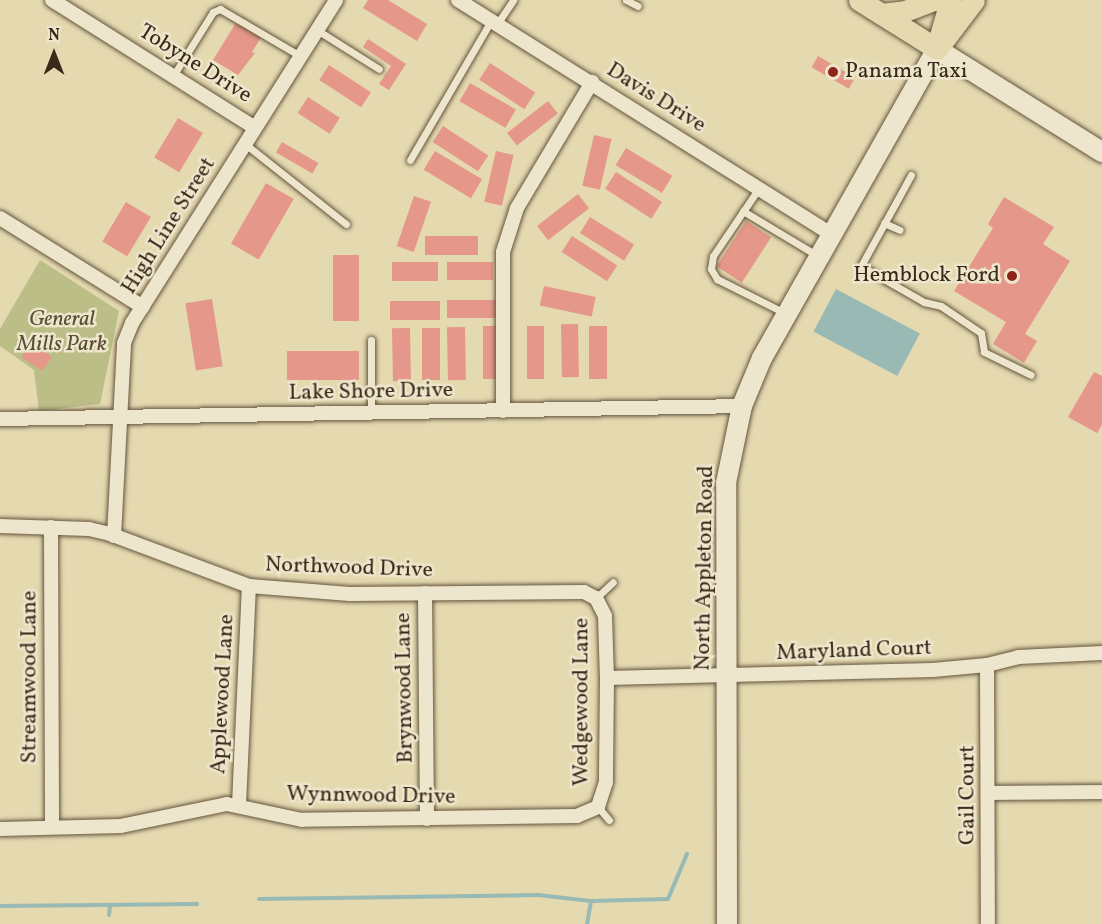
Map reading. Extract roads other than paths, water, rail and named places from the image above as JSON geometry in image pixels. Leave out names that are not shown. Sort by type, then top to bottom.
[{"type":"main road","points":[[859,0],[1102,152]]},
{"type":"main road","points":[[881,14],[905,11],[933,0]]},
{"type":"main road","points":[[937,48],[950,0]]},
{"type":"main road","points":[[937,48],[974,0]]},
{"type":"main road","name":"North Appleton Road","points":[[727,924],[726,483],[742,406],[786,313],[937,48]]},
{"type":"street","name":"Tobyne Drive","points":[[52,0],[255,127]]},
{"type":"street","name":"High Line Street","points":[[114,536],[123,416],[124,343],[143,307],[336,0]]},
{"type":"street","name":"Davis Drive","points":[[458,0],[830,233]]},
{"type":"street","points":[[503,411],[503,252],[517,208],[592,82]]},
{"type":"street","points":[[0,218],[143,307]]},
{"type":"street","name":"Lake Shore Drive","points":[[0,419],[742,406]]},
{"type":"street","name":"Northwood Drive","points":[[0,526],[51,527],[114,536],[249,585],[350,594],[560,590],[584,592],[596,598]]},
{"type":"street","name":"Streamwood Lane","points":[[51,527],[52,827]]},
{"type":"street","name":"Applewood Lane","points":[[239,805],[249,585]]},
{"type":"street","name":"Brynwood Lane","points":[[425,593],[427,819]]},
{"type":"street","name":"Wedgewood Lane","points":[[596,598],[605,616],[607,678],[606,782],[598,807]]},
{"type":"street","name":"Maryland Court","points":[[607,678],[987,665],[1018,657],[1102,653]]},
{"type":"street","name":"Gail Court","points":[[987,665],[991,793],[988,924]]},
{"type":"street","points":[[991,793],[1102,792]]},
{"type":"street","name":"Wynnwood Drive","points":[[0,829],[121,826],[214,804],[239,805],[302,820],[577,816],[598,807]]},
{"type":"lane","points":[[410,160],[494,22],[513,0]]},
{"type":"lane","points":[[626,0],[638,6]]},
{"type":"lane","points":[[173,76],[213,12],[220,9],[300,56]]},
{"type":"lane","points":[[316,30],[380,69]]},
{"type":"lane","points":[[244,144],[346,224]]},
{"type":"lane","points":[[911,175],[861,266],[924,302],[941,306],[981,333],[984,352],[1031,375]]},
{"type":"lane","points":[[759,188],[714,256],[711,269],[717,279],[786,313]]},
{"type":"lane","points":[[744,211],[818,256]]},
{"type":"lane","points":[[884,223],[900,230]]},
{"type":"lane","points":[[371,340],[371,412]]},
{"type":"lane","points":[[596,598],[613,582]]},
{"type":"lane","points":[[598,807],[609,820]]},
{"type":"water","points":[[836,289],[920,334],[897,376],[813,331]]},
{"type":"waterway","points":[[259,899],[538,895],[591,901],[668,899],[687,854]]},
{"type":"waterway","points":[[587,924],[591,901]]},
{"type":"waterway","points":[[0,906],[197,904]]},
{"type":"waterway","points":[[109,915],[110,905]]},
{"type":"place","name":"Panama Taxi","points":[[833,72]]},
{"type":"place","name":"Hemblock Ford","points":[[1012,276]]},
{"type":"park label","name":"General Mills Park","points":[[62,332]]}]
